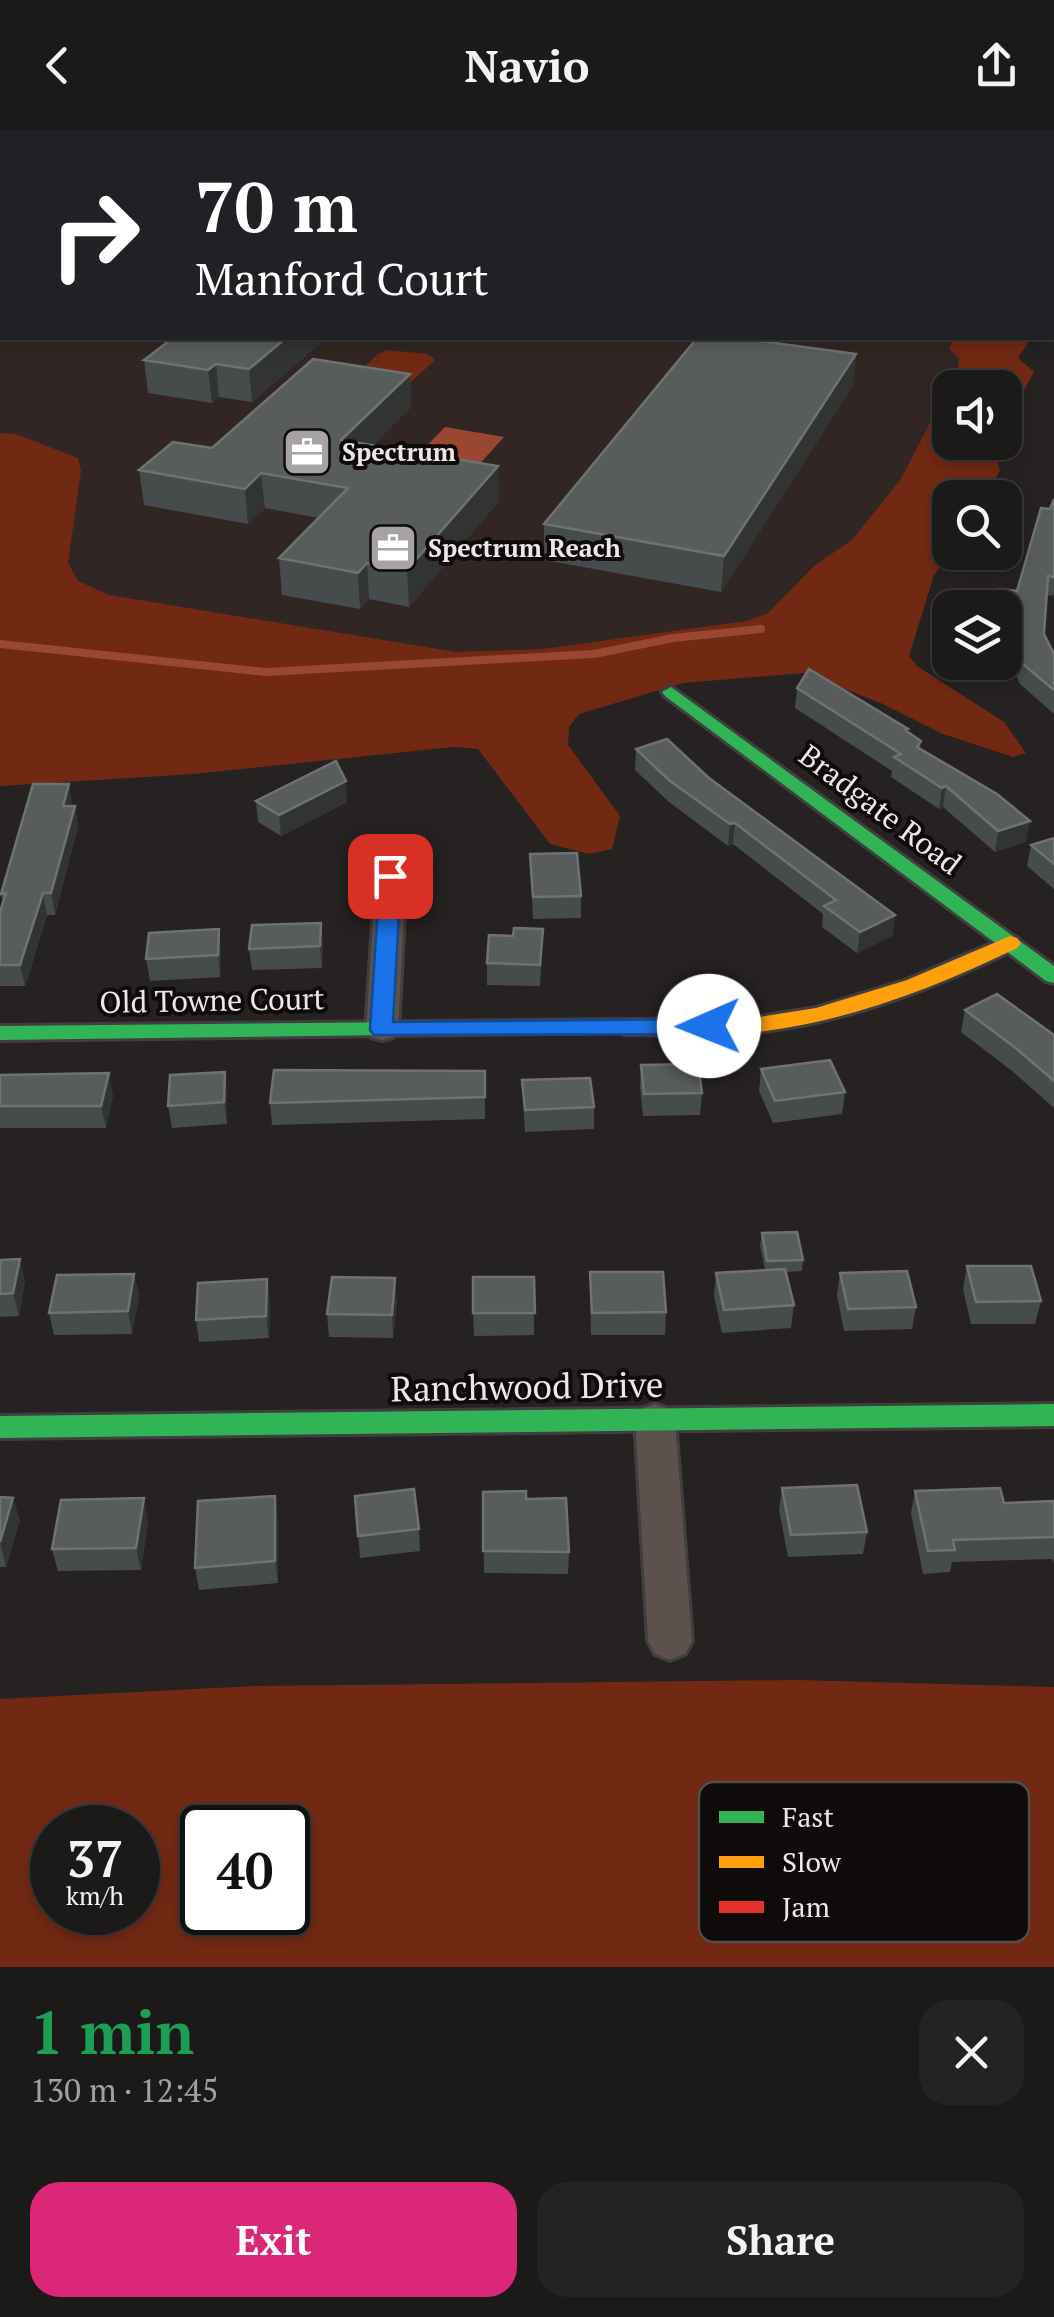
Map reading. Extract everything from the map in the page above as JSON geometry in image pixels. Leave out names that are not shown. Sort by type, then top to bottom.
[{"type":"street","name":"Bradgate Road","points":[[671,692],[1054,976]]},
{"type":"street","points":[[382,1030],[390,876]]},
{"type":"street","name":"Old Towne Court","points":[[0,1033],[746,1026],[792,1022],[885,1000],[1010,943]]},
{"type":"street","name":"Ranchwood Drive","points":[[0,1427],[1054,1415]]},
{"type":"street","points":[[655,1420],[670,1641]]},
{"type":"shaded area","points":[[0,340],[1021,340],[977,370],[932,370],[932,460],[942,460],[857,643],[0,780]]},
{"type":"shaded area","points":[[953,340],[1030,340],[1018,358],[1034,372],[1022,394],[1022,370],[957,370],[959,358],[949,349]]},
{"type":"shaded area","points":[[388,350],[427,354],[435,360],[409,384],[357,374]]},
{"type":"shaded area","points":[[932,419],[932,460],[996,460],[1000,470],[995,480],[932,480],[932,570],[938,570],[909,656],[932,676],[932,680],[939,680],[1004,722],[1026,753],[1013,757],[943,734],[883,704],[804,673],[683,683],[579,714],[569,727],[568,745],[620,816],[612,849],[589,854],[550,844],[478,749],[453,747],[194,774],[0,786],[0,433],[16,434],[78,458],[81,471],[68,563],[78,581],[109,595],[456,652],[543,649],[747,621],[768,613],[814,566],[852,540],[901,479]]},
{"type":"shaded area","points":[[445,427],[504,437],[464,481],[402,471]]},
{"type":"shaded area","points":[[797,1680],[1054,1687],[1054,1967],[0,1967],[0,1699],[254,1686]]},
{"type":"building","points":[[170,340],[284,340],[249,369],[216,364],[208,370],[144,360]]},
{"type":"building","points":[[695,340],[754,340],[856,354],[724,556],[544,524]]},
{"type":"building","points":[[313,359],[410,374],[341,440],[498,466],[407,570],[367,563],[358,573],[279,558],[348,488],[261,473],[245,489],[139,470],[173,442],[212,448]]},
{"type":"building","points":[[1054,499],[1054,577],[1048,576],[1044,634],[1054,654],[1054,690],[1022,661],[1022,590],[1017,590],[1041,508],[1050,509]]},
{"type":"building","points":[[809,669],[908,729],[905,730],[921,741],[917,747],[997,794],[1030,821],[998,831],[946,786],[942,788],[894,757],[901,754],[797,688]]},
{"type":"building","points":[[667,739],[709,778],[895,915],[860,932],[824,906],[836,900],[735,823],[730,824],[670,781],[636,749]]},
{"type":"building","points":[[336,761],[346,781],[279,815],[256,801]]},
{"type":"building","points":[[33,784],[69,784],[63,806],[75,806],[51,893],[43,893],[20,965],[0,965],[0,912],[6,893],[1,894]]},
{"type":"building","points":[[1054,838],[1054,864],[1031,845]]},
{"type":"building","points":[[577,853],[581,896],[533,897],[530,854]]},
{"type":"building","points":[[321,923],[320,946],[249,949],[252,925]]},
{"type":"building","points":[[514,928],[543,929],[540,965],[487,963],[489,935],[513,936]]},
{"type":"building","points":[[219,929],[218,955],[146,959],[149,933]]},
{"type":"building","points":[[997,994],[1054,1035],[1054,1081],[965,1010]]},
{"type":"building","points":[[830,1060],[845,1092],[775,1101],[761,1069]]},
{"type":"building","points":[[698,1064],[702,1093],[644,1094],[641,1065]]},
{"type":"building","points":[[274,1070],[485,1071],[485,1097],[270,1103]]},
{"type":"building","points":[[225,1072],[224,1102],[168,1106],[170,1075]]},
{"type":"building","points":[[109,1073],[101,1106],[0,1106],[0,1075]]},
{"type":"building","points":[[590,1078],[594,1107],[525,1110],[522,1080]]},
{"type":"building","points":[[797,1232],[803,1260],[767,1261],[762,1233]]},
{"type":"building","points":[[20,1259],[13,1293],[0,1294],[0,1260]]},
{"type":"building","points":[[967,1266],[1031,1266],[1041,1301],[976,1302]]},
{"type":"building","points":[[785,1269],[794,1305],[724,1310],[716,1273]]},
{"type":"building","points":[[907,1271],[916,1307],[848,1309],[840,1273]]},
{"type":"building","points":[[590,1272],[663,1272],[666,1312],[592,1313]]},
{"type":"building","points":[[134,1274],[128,1311],[49,1313],[57,1275]]},
{"type":"building","points":[[332,1277],[395,1278],[392,1315],[327,1314]]},
{"type":"building","points":[[473,1277],[534,1277],[535,1313],[473,1313]]},
{"type":"building","points":[[267,1279],[266,1316],[196,1320],[198,1283]]},
{"type":"building","points":[[857,1485],[867,1532],[791,1535],[782,1488]]},
{"type":"building","points":[[1000,1488],[1004,1503],[1054,1501],[1054,1537],[953,1540],[955,1550],[928,1551],[915,1491]]},
{"type":"building","points":[[414,1489],[419,1529],[358,1536],[355,1496]]},
{"type":"building","points":[[526,1491],[526,1499],[566,1498],[569,1552],[483,1551],[483,1492]]},
{"type":"building","points":[[275,1496],[275,1561],[195,1568],[198,1501]]},
{"type":"building","points":[[0,1497],[13,1498],[0,1542]]},
{"type":"building","points":[[144,1498],[136,1548],[52,1549],[61,1500]]},
{"type":"waterway","points":[[0,644],[266,672],[594,654],[673,638],[761,629]]},
{"type":"traffic: fast","points":[[671,692],[1054,976]]},
{"type":"traffic: fast","points":[[0,1033],[624,1027]]},
{"type":"traffic: fast","points":[[0,1427],[1054,1415]]},
{"type":"traffic: slow","points":[[624,1027],[747,1026],[816,1015],[883,997],[1010,943]]},
{"type":"place","name":"Spectrum","points":[[307,452]]},
{"type":"place","name":"Spectrum Reach","points":[[393,548]]},
{"type":"route","points":[[390,876],[382,1030],[709,1026]]}]
